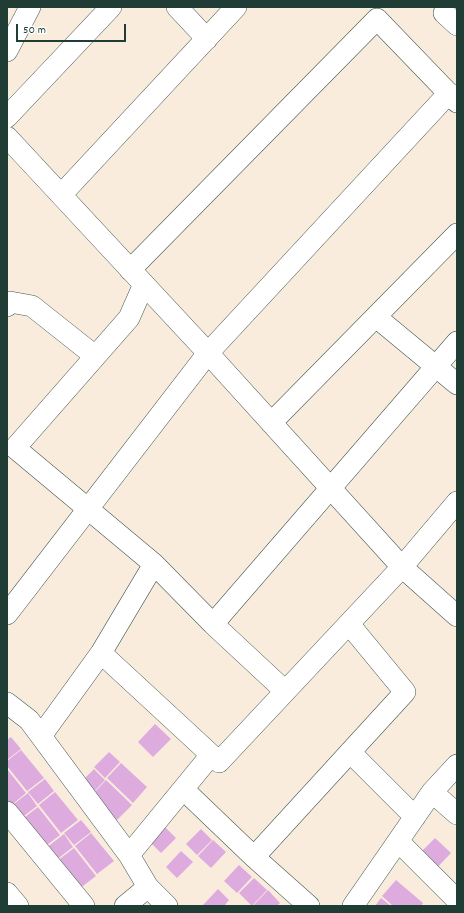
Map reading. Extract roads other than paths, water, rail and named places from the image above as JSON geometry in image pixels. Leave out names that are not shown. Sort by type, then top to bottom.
[{"type":"street","points":[[7,52],[30,7]]},
{"type":"street","points":[[7,117],[111,7]]},
{"type":"street","points":[[177,7],[207,39]]},
{"type":"street","points":[[61,195],[236,7]]},
{"type":"street","points":[[7,614],[88,509],[208,354],[453,97],[377,19],[137,277],[129,318],[10,449],[88,509],[154,564],[213,624],[285,691]]},
{"type":"street","points":[[7,137],[208,354],[402,567],[457,616]]},
{"type":"street","points":[[271,423],[457,234]]},
{"type":"street","points":[[7,306],[10,302],[32,306],[95,356]]},
{"type":"street","points":[[376,317],[457,384]]},
{"type":"street","points":[[213,624],[457,342]]},
{"type":"street","points":[[101,652],[219,762],[402,567],[457,502]]},
{"type":"street","points":[[41,736],[101,652],[154,564]]},
{"type":"street","points":[[254,857],[405,692],[349,624]]},
{"type":"street","points":[[7,703],[29,720],[129,856],[148,887],[167,906]]},
{"type":"street","points":[[350,752],[415,817]]},
{"type":"street","points":[[129,856],[211,754]]},
{"type":"street","points":[[353,906],[432,792],[457,765]]},
{"type":"street","points":[[183,789],[254,857],[309,906]]},
{"type":"street","points":[[432,792],[457,814]]},
{"type":"street","points":[[7,812],[84,906]]},
{"type":"street","points":[[398,841],[457,900]]},
{"type":"street","points":[[124,906],[148,887]]},
{"type":"street","points":[[7,893],[18,906]]}]
